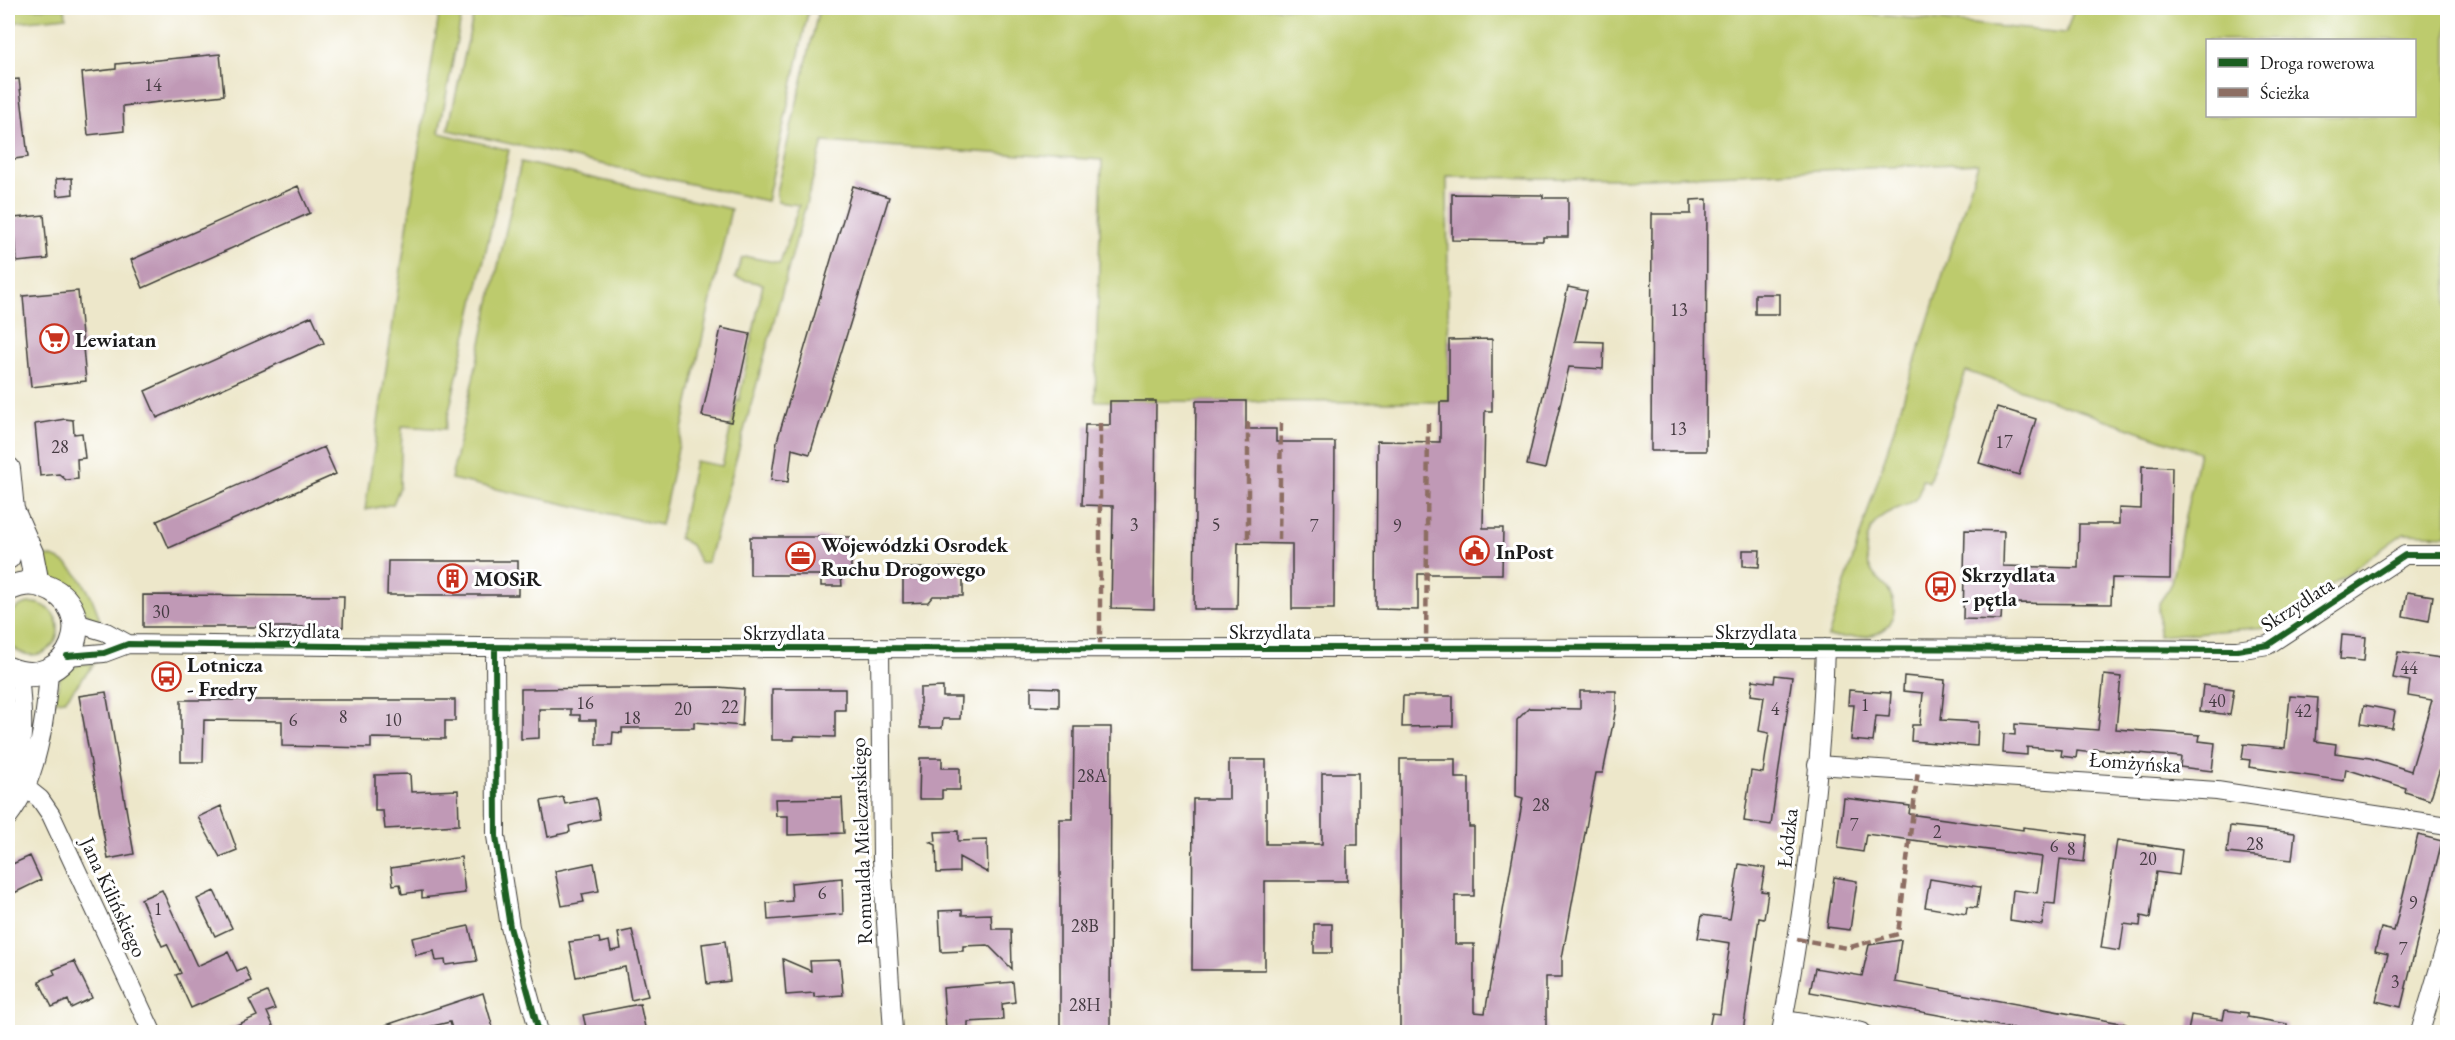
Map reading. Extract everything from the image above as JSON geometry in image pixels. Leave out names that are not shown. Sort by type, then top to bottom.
[{"type":"street","points":[[8,469],[12,510],[8,557],[9,588],[23,584],[37,584],[51,588],[63,597],[72,609],[76,623],[75,640],[67,656],[49,671],[34,675],[13,671],[24,728],[16,788],[8,817]]},
{"type":"street","points":[[12,510],[31,553],[37,584]]},
{"type":"street","name":"Skrzydlata","points":[[67,656],[104,654],[128,644],[495,649],[2252,649],[2268,645],[2405,555],[2448,555]]},
{"type":"street","name":"Skrzydlata","points":[[76,623],[106,632],[128,644]]},
{"type":"street","name":"Romualda Mielczarskiego","points":[[880,648],[882,859],[893,1032]]},
{"type":"street","name":"Łódzka","points":[[1782,1026],[1797,939],[1817,765],[1825,648]]},
{"type":"street","points":[[495,649],[496,836],[510,927],[539,1032]]},
{"type":"street","points":[[16,788],[43,725],[49,671]]},
{"type":"street","name":"Łomżyńska","points":[[1817,765],[2217,790],[2448,826]]},
{"type":"street","name":"Jana Kilińskiego","points":[[16,788],[40,799],[51,815],[152,1032]]},
{"type":"street","points":[[2420,1032],[2448,938]]},
{"type":"street","points":[[1782,1026],[1862,1032]]},
{"type":"green space","points":[[8,8],[65,8],[66,17],[8,23]]},
{"type":"green space","points":[[440,8],[463,8],[439,133],[509,150],[445,429],[402,426],[400,487],[393,504],[365,510]]},
{"type":"green space","points":[[475,8],[809,8],[767,201],[448,130]]},
{"type":"green space","points":[[819,8],[1804,8],[2066,33],[2074,8],[2447,8],[2447,535],[2404,533],[2291,614],[2266,627],[2159,636],[2159,603],[2170,587],[2199,452],[1966,371],[1929,482],[1922,479],[1917,497],[1907,505],[1880,517],[1868,537],[1866,549],[1869,566],[1889,591],[1893,601],[1894,613],[1889,624],[1883,630],[1866,636],[1828,637],[1978,163],[1624,179],[1447,177],[1449,402],[1095,401],[1102,160],[823,142],[708,562],[700,563],[691,545],[679,538],[695,461],[722,466],[737,400],[739,401],[763,284],[735,278],[742,258],[780,263],[799,205],[777,202],[776,192]]},
{"type":"green space","points":[[521,162],[731,209],[661,525],[451,479]]},
{"type":"green space","points":[[41,556],[53,557],[63,562],[81,579],[88,590],[101,624],[66,594],[45,566]]},
{"type":"green space","points":[[27,603],[37,603],[46,607],[54,615],[58,629],[54,643],[46,651],[37,655],[27,655],[18,651],[10,643],[6,634],[6,624],[10,615],[18,607]]},
{"type":"green space","points":[[95,663],[65,700],[55,701],[60,677],[79,664]]},
{"type":"building","points":[[220,54],[224,95],[123,106],[124,131],[88,135],[82,73],[116,69],[116,64]]},
{"type":"building","points":[[19,79],[28,157],[8,160],[8,80]]},
{"type":"building","points":[[72,178],[73,194],[57,196],[56,179]]},
{"type":"building","points":[[298,186],[310,213],[143,288],[131,260]]},
{"type":"building","points":[[853,186],[889,197],[810,454],[792,449],[788,482],[771,480],[777,441]]},
{"type":"building","points":[[1452,194],[1543,195],[1543,198],[1568,198],[1568,237],[1543,237],[1543,241],[1452,240]]},
{"type":"building","points":[[1707,199],[1706,451],[1651,451],[1652,214],[1691,214],[1691,200]]},
{"type":"building","points":[[44,215],[48,259],[17,262],[14,218]]},
{"type":"building","points":[[1568,287],[1587,291],[1575,341],[1604,342],[1603,369],[1569,367],[1545,469],[1527,465]]},
{"type":"building","name":"Lewiatan","points":[[78,291],[86,381],[31,387],[23,296]]},
{"type":"building","points":[[1755,294],[1779,294],[1779,314],[1755,314]]},
{"type":"building","points":[[312,316],[324,343],[157,418],[145,391]]},
{"type":"building","points":[[721,328],[750,334],[731,422],[702,416]]},
{"type":"building","points":[[1492,339],[1492,411],[1485,411],[1483,528],[1503,528],[1502,574],[1418,574],[1418,610],[1376,609],[1377,441],[1440,442],[1440,402],[1449,402],[1449,340]]},
{"type":"building","points":[[1110,401],[1156,401],[1154,609],[1111,608],[1113,506],[1082,505],[1085,425],[1110,425]]},
{"type":"building","points":[[1196,401],[1246,401],[1246,429],[1276,429],[1276,442],[1335,442],[1334,609],[1292,609],[1292,544],[1238,543],[1237,609],[1194,609]]},
{"type":"building","points":[[1997,407],[2036,419],[2019,475],[1979,463]]},
{"type":"building","points":[[65,419],[73,420],[74,434],[82,433],[85,458],[77,459],[78,479],[66,480],[59,474],[40,476],[35,424]]},
{"type":"building","points":[[324,447],[336,474],[169,548],[157,521]]},
{"type":"building","points":[[2142,466],[2172,467],[2170,579],[2112,578],[2111,604],[2002,603],[2001,620],[1963,619],[1965,530],[2004,531],[2003,566],[2078,568],[2079,524],[2119,524],[2119,508],[2141,509]]},
{"type":"building","name":"Wojewódzki Osrodek Ruchu Drogowego","points":[[750,537],[851,537],[851,575],[841,575],[842,586],[821,586],[821,575],[750,575]]},
{"type":"building","points":[[1743,550],[1760,550],[1759,567],[1743,566]]},
{"type":"building","name":"MOSiR","points":[[388,561],[518,561],[518,595],[387,595]]},
{"type":"building","points":[[903,568],[963,568],[963,596],[933,596],[928,602],[903,603]]},
{"type":"building","points":[[2407,592],[2433,596],[2429,621],[2403,616]]},
{"type":"building","points":[[143,595],[344,596],[343,627],[143,627]]},
{"type":"building","points":[[2342,635],[2366,637],[2364,661],[2340,659]]},
{"type":"building","points":[[2398,652],[2448,659],[2448,743],[2430,800],[2405,792],[2406,788],[2346,769],[2344,781],[2249,767],[2250,760],[2242,759],[2244,744],[2285,748],[2290,696],[2318,698],[2315,741],[2336,744],[2335,753],[2370,758],[2411,771],[2432,700],[2408,696],[2410,681],[2393,678]]},
{"type":"building","points":[[1775,675],[1792,677],[1771,825],[1744,821],[1751,771],[1763,773],[1769,733],[1759,731],[1764,697],[1751,695],[1753,680],[1774,683]]},
{"type":"building","points":[[2104,675],[2121,677],[2116,729],[2200,735],[2199,741],[2215,743],[2212,771],[2180,767],[2181,757],[2094,749],[2093,753],[2077,751],[2076,758],[2061,756],[2062,750],[2027,747],[2027,755],[2003,753],[2004,734],[2015,735],[2015,724],[2098,730]]},
{"type":"building","points":[[1904,676],[1945,680],[1941,720],[1978,722],[1977,746],[1911,741],[1912,725],[1920,725],[1923,693],[1903,691]]},
{"type":"building","points":[[2203,685],[2234,689],[2230,715],[2200,711]]},
{"type":"building","points":[[718,687],[744,689],[742,726],[694,722],[694,728],[622,728],[622,733],[613,732],[612,745],[596,745],[596,720],[580,720],[580,715],[571,715],[571,709],[539,709],[539,738],[521,739],[521,689]]},
{"type":"building","points":[[943,687],[943,697],[961,697],[960,719],[943,719],[942,728],[920,728],[920,688]]},
{"type":"building","points":[[1031,687],[1059,688],[1059,707],[1031,706]]},
{"type":"building","points":[[772,689],[845,689],[845,710],[835,710],[835,737],[794,736],[794,740],[772,740]]},
{"type":"building","points":[[1849,690],[1891,693],[1889,717],[1876,716],[1873,742],[1851,740],[1854,705],[1848,705]]},
{"type":"building","points":[[1580,691],[1616,691],[1616,709],[1603,773],[1596,773],[1562,958],[1562,977],[1546,977],[1546,1032],[1400,1032],[1400,759],[1455,759],[1455,778],[1469,778],[1469,827],[1474,827],[1474,896],[1455,896],[1455,944],[1474,944],[1474,1012],[1485,1013],[1523,798],[1516,796],[1517,720],[1529,708],[1580,709]]},
{"type":"building","points":[[106,692],[134,854],[108,859],[79,696]]},
{"type":"building","points":[[1403,696],[1453,696],[1453,726],[1402,727]]},
{"type":"building","points":[[181,700],[455,700],[455,721],[445,721],[445,739],[371,738],[371,748],[282,746],[282,721],[204,720],[203,762],[181,762]]},
{"type":"building","points":[[2364,705],[2395,711],[2392,728],[2361,723]]},
{"type":"building","points":[[1074,727],[1111,727],[1110,1031],[1060,1031],[1060,819],[1073,819]]},
{"type":"building","points":[[920,758],[942,758],[942,768],[960,768],[960,790],[942,790],[942,799],[919,799]]},
{"type":"building","points":[[1229,760],[1266,760],[1266,844],[1322,844],[1322,773],[1358,773],[1358,845],[1347,845],[1347,881],[1265,881],[1265,970],[1192,970],[1193,799],[1229,799]]},
{"type":"building","points":[[410,774],[411,792],[458,790],[459,825],[385,829],[383,811],[375,811],[375,775]]},
{"type":"building","points":[[563,797],[565,804],[596,798],[600,819],[569,826],[570,832],[548,837],[541,801]]},
{"type":"building","points":[[842,798],[844,833],[788,835],[788,816],[776,816],[775,799]]},
{"type":"building","points":[[1844,798],[1910,806],[1909,814],[2023,830],[2023,827],[2087,835],[2084,862],[2060,859],[2055,904],[2045,903],[2042,925],[2010,920],[2013,890],[2037,893],[2042,857],[1866,834],[1863,852],[1838,848]]},
{"type":"building","points":[[221,806],[237,850],[220,857],[198,817]]},
{"type":"building","points":[[2230,826],[2295,833],[2292,860],[2227,853]]},
{"type":"building","points":[[958,831],[958,841],[987,840],[988,873],[959,857],[959,872],[937,873],[936,845],[930,842],[936,841],[935,832]]},
{"type":"building","points":[[2418,835],[2442,841],[2401,1007],[2376,1001],[2388,954],[2375,951],[2381,928],[2394,931]]},
{"type":"building","points":[[2117,840],[2182,850],[2179,875],[2156,872],[2150,918],[2141,916],[2140,926],[2124,924],[2120,951],[2101,948]]},
{"type":"building","points":[[30,856],[41,880],[8,896],[8,866]]},
{"type":"building","points":[[461,857],[465,893],[422,898],[422,891],[402,894],[400,884],[393,885],[391,868]]},
{"type":"building","points":[[594,863],[599,891],[582,894],[584,902],[562,906],[555,871]]},
{"type":"building","points":[[1739,864],[1765,868],[1761,891],[1768,892],[1764,919],[1759,918],[1743,1032],[1718,1032],[1718,1030],[1709,1029],[1712,1013],[1720,1014],[1730,943],[1698,938],[1702,915],[1730,919]]},
{"type":"building","points":[[1834,877],[1857,881],[1850,930],[1827,927]]},
{"type":"building","points":[[842,878],[843,914],[768,920],[767,903],[792,901],[791,883]]},
{"type":"building","points":[[1930,879],[1980,887],[1977,908],[1967,907],[1966,914],[1925,907]]},
{"type":"building","points":[[162,890],[197,966],[228,952],[237,971],[245,967],[251,981],[191,1008],[176,975],[181,973],[167,944],[162,946],[141,899]]},
{"type":"building","points":[[214,891],[232,928],[215,936],[197,899]]},
{"type":"building","points":[[962,910],[962,915],[991,914],[992,929],[1011,929],[1012,969],[988,945],[963,946],[963,951],[941,952],[939,911]]},
{"type":"building","points":[[1314,924],[1332,924],[1332,953],[1314,953]]},
{"type":"building","points":[[469,926],[477,961],[446,965],[445,960],[436,961],[434,951],[416,955],[412,938]]},
{"type":"building","points":[[632,930],[648,996],[631,1000],[625,967],[576,977],[569,942],[599,938],[600,943],[609,941],[611,951],[621,949],[618,933]]},
{"type":"building","points":[[1901,940],[1895,982],[2126,1024],[2126,1032],[2033,1032],[1810,992],[1815,968],[1862,976],[1869,945]]},
{"type":"building","points":[[725,941],[730,981],[707,984],[702,944]]},
{"type":"building","points":[[783,959],[811,971],[810,961],[840,960],[843,995],[814,997],[814,993],[786,995]]},
{"type":"building","points":[[74,961],[92,998],[71,1008],[68,1000],[52,1007],[39,981],[55,974],[53,970]]},
{"type":"building","points":[[1013,982],[1015,1002],[1002,1004],[1003,1020],[968,1022],[968,1027],[946,1029],[943,988]]},
{"type":"building","points":[[267,992],[275,1009],[267,1012],[274,1028],[271,1029],[273,1032],[221,1032],[257,1016],[249,1000]]},
{"type":"building","points":[[483,993],[493,1028],[477,1032],[453,1032],[450,1022],[408,1032],[388,1032],[386,1025]]},
{"type":"building","points":[[640,1004],[646,1032],[587,1032],[583,1015]]},
{"type":"building","points":[[2225,1010],[2248,1013],[2248,1017],[2287,1024],[2287,1032],[2188,1032],[2191,1015],[2223,1020]]},
{"type":"marked path","points":[[1100,422],[1100,648]]},
{"type":"marked path","points":[[1248,422],[1248,538]]},
{"type":"marked path","points":[[1279,540],[1281,422]]},
{"type":"marked path","points":[[1426,648],[1428,422]]},
{"type":"marked path","points":[[8,701],[10,719],[8,748]]},
{"type":"marked path","points":[[1797,939],[1847,948],[1898,934],[1918,770]]},
{"type":"cycle path","points":[[67,656],[104,653],[128,644],[655,648],[2237,650],[2268,645],[2405,555],[2448,555]]},
{"type":"cycle path","points":[[495,649],[496,836],[510,927],[539,1032]]},
{"type":"place","name":"Lewiatan","points":[[54,339]]},
{"type":"place","name":"InPost","points":[[1475,551]]},
{"type":"place","name":"Wojewódzki Osrodek Ruchu Drogowego","points":[[800,556]]},
{"type":"place","name":"MOSiR","points":[[453,578]]},
{"type":"place","name":"Skrzydlata - pętla","points":[[1941,586]]},
{"type":"place","name":"Lotnicza - Fredry","points":[[166,676]]}]
